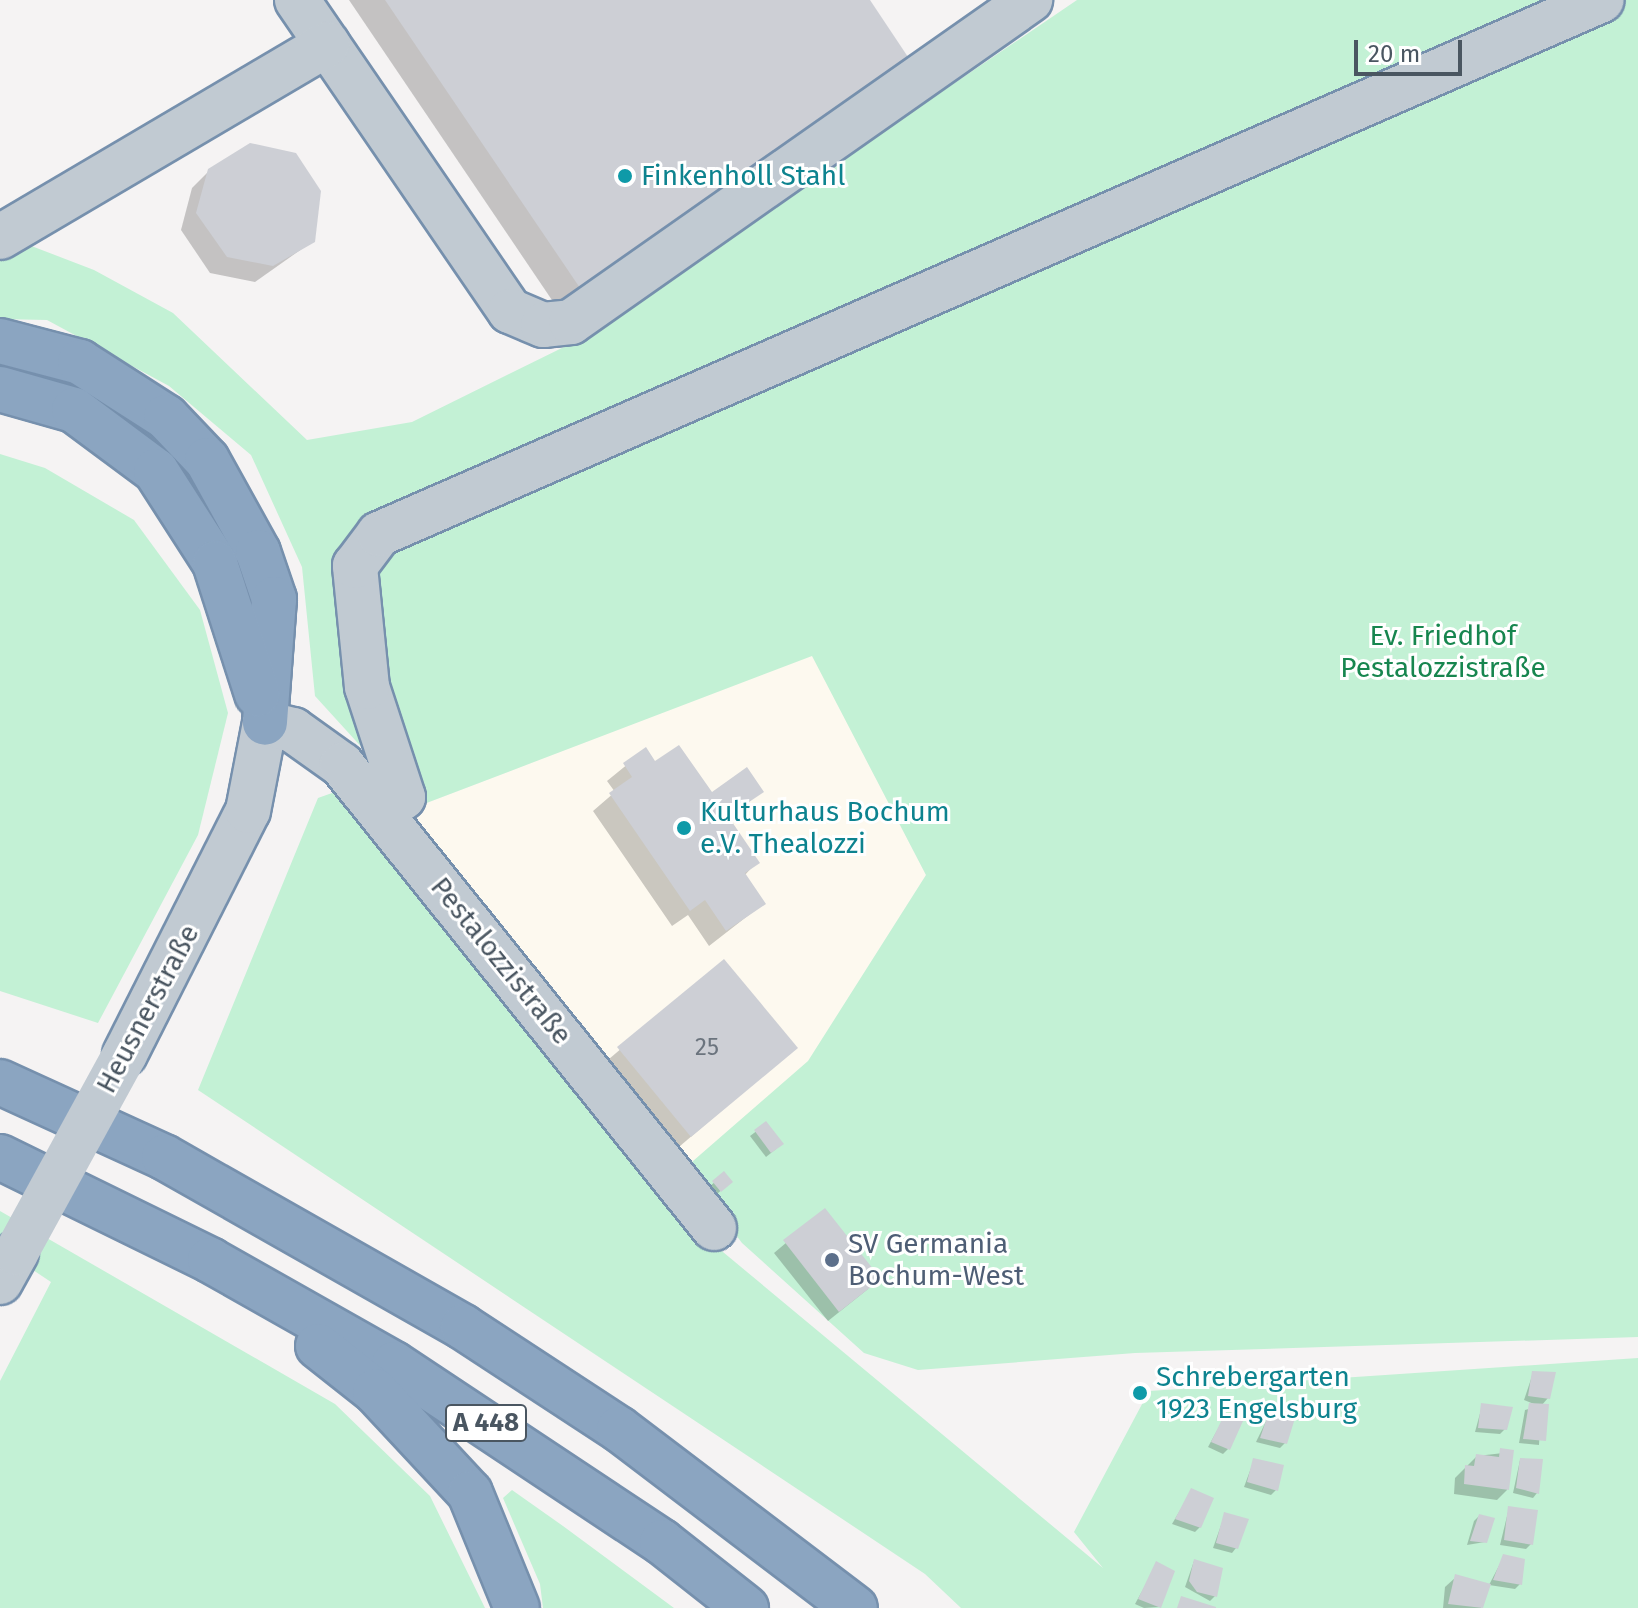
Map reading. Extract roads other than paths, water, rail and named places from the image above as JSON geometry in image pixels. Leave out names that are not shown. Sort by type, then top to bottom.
[{"type":"highway","points":[[0,341],[80,362],[166,417],[207,460],[258,552],[274,599],[265,723]]},
{"type":"highway","points":[[0,389],[74,410],[156,471],[215,563],[265,723]]},
{"type":"highway","points":[[0,1070],[106,1130]]},
{"type":"highway","name":"A 448","points":[[0,1082],[106,1130],[463,1327],[619,1429],[855,1608]]},
{"type":"highway","name":"A 448","points":[[0,1157],[210,1260],[500,1432],[746,1608]]},
{"type":"highway","points":[[210,1260],[375,1391],[428,1443],[470,1493],[517,1608]]},
{"type":"street","points":[[297,0],[510,311],[543,325],[571,322],[1030,0]]},
{"type":"street","points":[[381,811],[403,797],[367,687],[355,566],[379,534],[1602,0]]},
{"type":"street","points":[[0,237],[327,44]]},
{"type":"street","name":"Pestalozzistraße","points":[[265,723],[318,745],[381,811],[714,1228]]},
{"type":"street","name":"Heusnerstraße","points":[[8,1267],[125,1054],[248,811],[265,723]]},
{"type":"place","name":"Finkenholl Stahl","points":[[625,176]]},
{"type":"place","name":"Kulturhaus Bochum e.V. Thealozzi","points":[[684,828]]},
{"type":"place","name":"SV Germania Bochum-West","points":[[832,1260]]},
{"type":"place","name":"Schrebergarten 1923 Engelsburg","points":[[1140,1393]]},
{"type":"park label","name":"Ev. Friedhof Pestalozzistraße","points":[[1443,652]]}]
